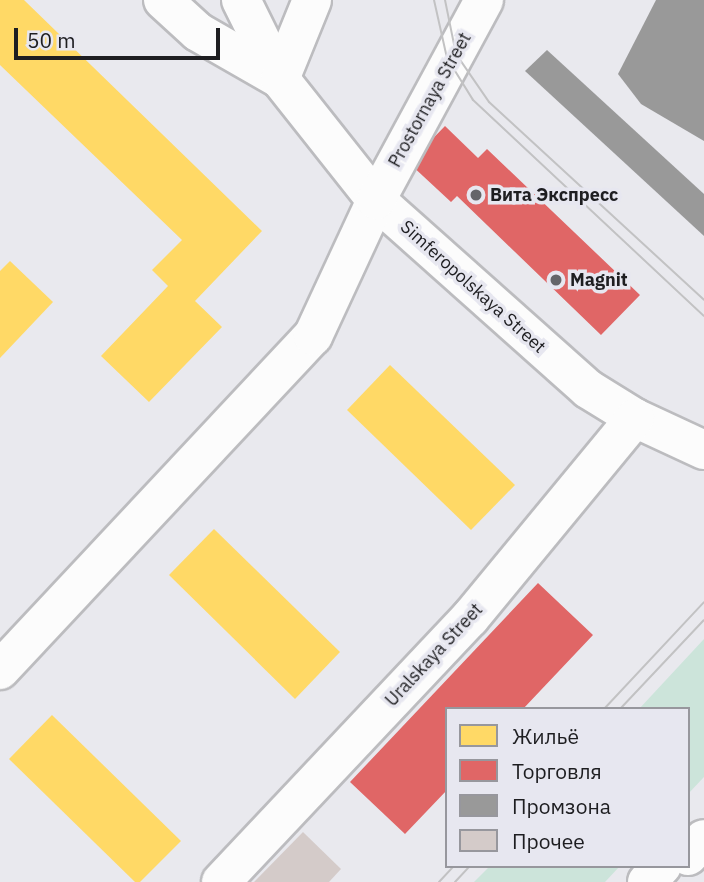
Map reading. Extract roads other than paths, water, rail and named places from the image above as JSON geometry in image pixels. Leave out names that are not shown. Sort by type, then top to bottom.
[{"type":"street","name":"Simferopolskaya Street","points":[[163,0],[198,32],[280,79]]},
{"type":"street","name":"Simferopolskaya Street","points":[[241,0],[280,79],[376,200],[588,389],[635,418],[704,450]]},
{"type":"street","points":[[280,79],[312,0]]},
{"type":"street","name":"Prostornaya Street","points":[[0,670],[313,336],[376,200],[484,0]]},
{"type":"street","name":"Uralskaya Street","points":[[221,882],[470,618],[635,418]]},
{"type":"street","points":[[690,836],[704,821]]},
{"type":"street","points":[[690,854],[704,839]]},
{"type":"street","points":[[647,882],[660,868]]},
{"type":"street","points":[[664,882],[677,868]]},
{"type":"tram line","points":[[434,0],[447,58],[473,100],[704,316]]},
{"type":"tram line","points":[[445,0],[456,54],[489,102],[704,300]]},
{"type":"tram line","points":[[606,707],[704,602]]},
{"type":"tram line","points":[[622,707],[704,620]]},
{"type":"tram line","points":[[439,882],[452,868]]},
{"type":"tram line","points":[[455,882],[468,868]]},
{"type":"place","name":"Вита Экспресс","points":[[476,195]]},
{"type":"place","name":"Magnit","points":[[556,280]]}]
